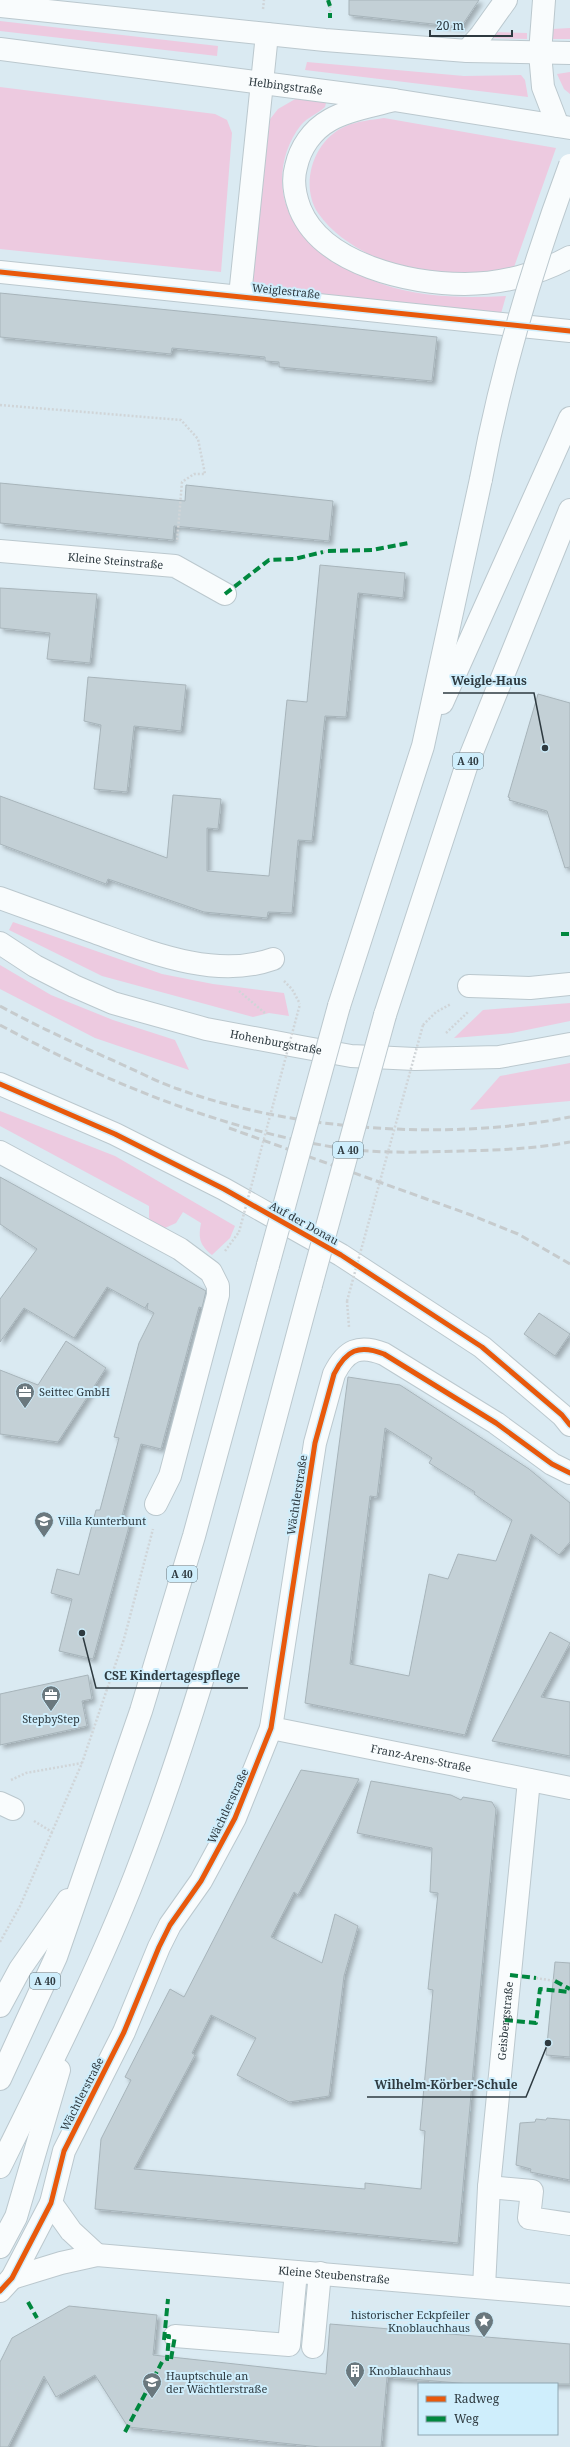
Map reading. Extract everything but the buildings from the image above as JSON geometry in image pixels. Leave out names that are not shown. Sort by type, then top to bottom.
[{"type":"main road","points":[[467,51],[482,35],[506,0]]},
{"type":"main road","points":[[544,0],[540,53],[543,87],[564,127]]},
{"type":"main road","points":[[0,6],[267,34],[467,51],[570,53]]},
{"type":"main road","name":"Weiglestraße","points":[[240,296],[267,34]]},
{"type":"main road","name":"Helbingstraße","points":[[0,49],[394,100],[564,127]]},
{"type":"main road","points":[[394,100],[344,113],[318,128],[301,150],[294,174],[296,199],[310,227],[328,245],[349,258],[408,278],[466,284],[531,275],[570,257]]},
{"type":"main road","points":[[424,746],[481,479],[496,399],[550,218],[570,165]]},
{"type":"main road","name":"Weiglestraße","points":[[0,272],[570,331]]},
{"type":"main road","name":"A 40","points":[[0,2079],[56,1956],[146,1696],[194,1536],[339,1006],[424,746],[538,486],[570,418]]},
{"type":"main road","name":"A 40","points":[[0,2167],[76,2013],[135,1876],[206,1669],[385,1015],[466,767],[569,512]]},
{"type":"main road","name":"Kleine Steinstraße","points":[[0,551],[176,566],[225,594]]},
{"type":"main road","points":[[0,898],[156,954],[213,965],[239,966],[258,964],[273,959]]},
{"type":"main road","name":"Hohenburgstraße","points":[[0,943],[35,966],[74,986],[113,1003],[206,1029],[351,1056],[415,1060],[500,1057],[570,1044]]},
{"type":"main road","points":[[469,986],[530,988],[570,984]]},
{"type":"main road","name":"Auf der Donau","points":[[0,1084],[115,1134],[224,1189],[341,1255],[482,1348],[562,1415],[570,1425]]},
{"type":"main road","points":[[0,1152],[180,1249],[211,1272],[218,1286],[218,1295],[170,1476],[156,1504]]},
{"type":"main road","name":"Wächtlerstraße","points":[[6,2284],[51,2203],[64,2151],[124,2032],[159,1947],[170,1924],[202,1882],[235,1818],[271,1728],[315,1443],[334,1374],[346,1356],[362,1349],[372,1349],[407,1366],[570,1473]]},
{"type":"main road","name":"Franz-Arens-Straße","points":[[271,1728],[570,1788]]},
{"type":"main road","name":"Geisbergstraße","points":[[484,2287],[489,2187],[529,1780]]},
{"type":"main road","points":[[0,2006],[20,1969],[82,1880]]},
{"type":"main road","points":[[0,2247],[16,2217],[76,2013]]},
{"type":"main road","points":[[489,2187],[532,2191],[529,2218],[570,2224]]},
{"type":"main road","points":[[51,2203],[71,2231],[97,2255]]},
{"type":"main road","name":"Kleine Steubenstraße","points":[[6,2284],[61,2263],[97,2255],[570,2295]]},
{"type":"main road","points":[[175,2336],[288,2345],[296,2272]]},
{"type":"main road","points":[[313,2347],[320,2273]]},
{"type":"path","points":[[264,0],[264,5]]},
{"type":"path","points":[[330,6],[330,12]]},
{"type":"path","points":[[0,405],[181,420],[198,439],[205,474],[194,474],[182,482],[176,566]]},
{"type":"path","points":[[323,552],[328,551]]},
{"type":"path","points":[[224,1253],[239,1232],[300,1004],[292,989],[285,984]]},
{"type":"path","points":[[240,992],[268,1015]]},
{"type":"path","points":[[347,1301],[423,1025],[436,1012],[448,1005]]},
{"type":"path","points":[[443,1035],[465,1016]]},
{"type":"path","points":[[0,1942],[20,1906],[82,1763],[124,1639],[153,1532],[156,1504]]},
{"type":"path","points":[[7,1782],[26,1773],[82,1763]]},
{"type":"path","points":[[7,1806],[52,1832]]},
{"type":"path","points":[[536,1978],[555,1981]]},
{"type":"shaded area","points":[[0,21],[218,46],[217,56],[0,31]]},
{"type":"shaded area","points":[[570,28],[570,39],[551,39],[552,29]]},
{"type":"shaded area","points":[[493,32],[527,33],[527,39],[489,38]]},
{"type":"shaded area","points":[[307,62],[464,76],[521,75],[525,80],[528,97],[305,70]]},
{"type":"shaded area","points":[[570,72],[570,94],[564,89],[557,74]]},
{"type":"shaded area","points":[[0,87],[215,114],[227,120],[232,133],[221,272],[0,249]]},
{"type":"shaded area","points":[[297,98],[323,101],[326,103],[325,107],[301,125],[287,151],[283,166],[283,195],[287,209],[303,234],[319,249],[340,264],[382,284],[397,289],[459,297],[506,296],[500,317],[257,289],[252,284],[267,123],[278,109]]},
{"type":"shaded area","points":[[384,118],[556,148],[513,270],[483,275],[465,276],[441,274],[404,267],[381,260],[363,251],[342,237],[323,220],[312,201],[310,189],[310,176],[318,152],[325,141],[335,132],[346,126]]},
{"type":"shaded area","points":[[13,922],[162,974],[213,984],[284,993],[289,1016],[269,1013],[253,1017],[102,976],[9,930]]},
{"type":"shaded area","points":[[0,965],[51,995],[113,1020],[175,1040],[189,1070],[95,1038],[0,989]]},
{"type":"shaded area","points":[[570,1003],[570,1021],[512,1033],[454,1038],[483,1010]]},
{"type":"shaded area","points":[[570,1063],[570,1101],[470,1110],[500,1076]]},
{"type":"shaded area","points":[[0,1111],[115,1156],[235,1226],[230,1238],[212,1255],[202,1245],[200,1238],[201,1223],[183,1212],[176,1223],[165,1228],[155,1226],[149,1218],[149,1206],[0,1126]]},
{"type":"railway","points":[[0,1006],[61,1037],[164,1084],[223,1103],[271,1114],[321,1123],[372,1128],[424,1130],[474,1129],[570,1117]]},
{"type":"railway","points":[[0,1025],[81,1066],[164,1101],[207,1116],[295,1140],[354,1150],[400,1152],[502,1150],[530,1148],[570,1142]]},
{"type":"railway","points":[[229,1128],[471,1215],[518,1234],[570,1264]]},
{"type":"marked path","points":[[328,0],[330,6]]},
{"type":"marked path","points":[[330,13],[330,18]]},
{"type":"marked path","points":[[328,551],[372,550],[409,543]]},
{"type":"marked path","points":[[225,594],[269,560],[294,559],[323,552]]},
{"type":"marked path","points":[[561,934],[570,934]]},
{"type":"marked path","points":[[510,1975],[536,1978]]},
{"type":"marked path","points":[[555,1981],[570,1989]]},
{"type":"marked path","points":[[505,2020],[536,2023],[540,1989],[570,1992]]},
{"type":"marked path","points":[[164,2340],[168,2299]]},
{"type":"marked path","points":[[28,2302],[37,2318]]},
{"type":"marked path","points":[[164,2336],[169,2336],[167,2359],[169,2359]]},
{"type":"marked path","points":[[171,2359],[175,2336]]},
{"type":"marked path","points":[[125,2432],[162,2362]]},
{"type":"cycle path","points":[[0,272],[570,331]]},
{"type":"cycle path","points":[[0,1084],[115,1134],[224,1189],[341,1255],[482,1347],[562,1415],[570,1425]]},
{"type":"cycle path","points":[[0,2291],[12,2278],[51,2203],[64,2151],[124,2032],[159,1947],[170,1925],[201,1881],[235,1818],[271,1728],[315,1443],[334,1374],[343,1359],[354,1351],[360,1350],[375,1351],[384,1354],[496,1423],[552,1464],[570,1473]]},
{"type":"place","name":"Weigle-Haus","points":[[545,748]]},
{"type":"place","name":"Seittec GmbH","points":[[25,1409]]},
{"type":"place","name":"Villa Kunterbunt","points":[[44,1538]]},
{"type":"place","name":"CSE Kindertagespflege","points":[[82,1633]]},
{"type":"place","name":"StepbyStep","points":[[51,1712]]},
{"type":"place","name":"Wilhelm-Körber-Schule","points":[[548,2043]]},
{"type":"place","name":"historischer Eckpfeiler Knoblauchhaus","points":[[484,2338]]},
{"type":"place","name":"Knoblauchhaus","points":[[355,2388]]},
{"type":"place","name":"Hauptschule an der Wächtlerstraße","points":[[152,2399]]}]
